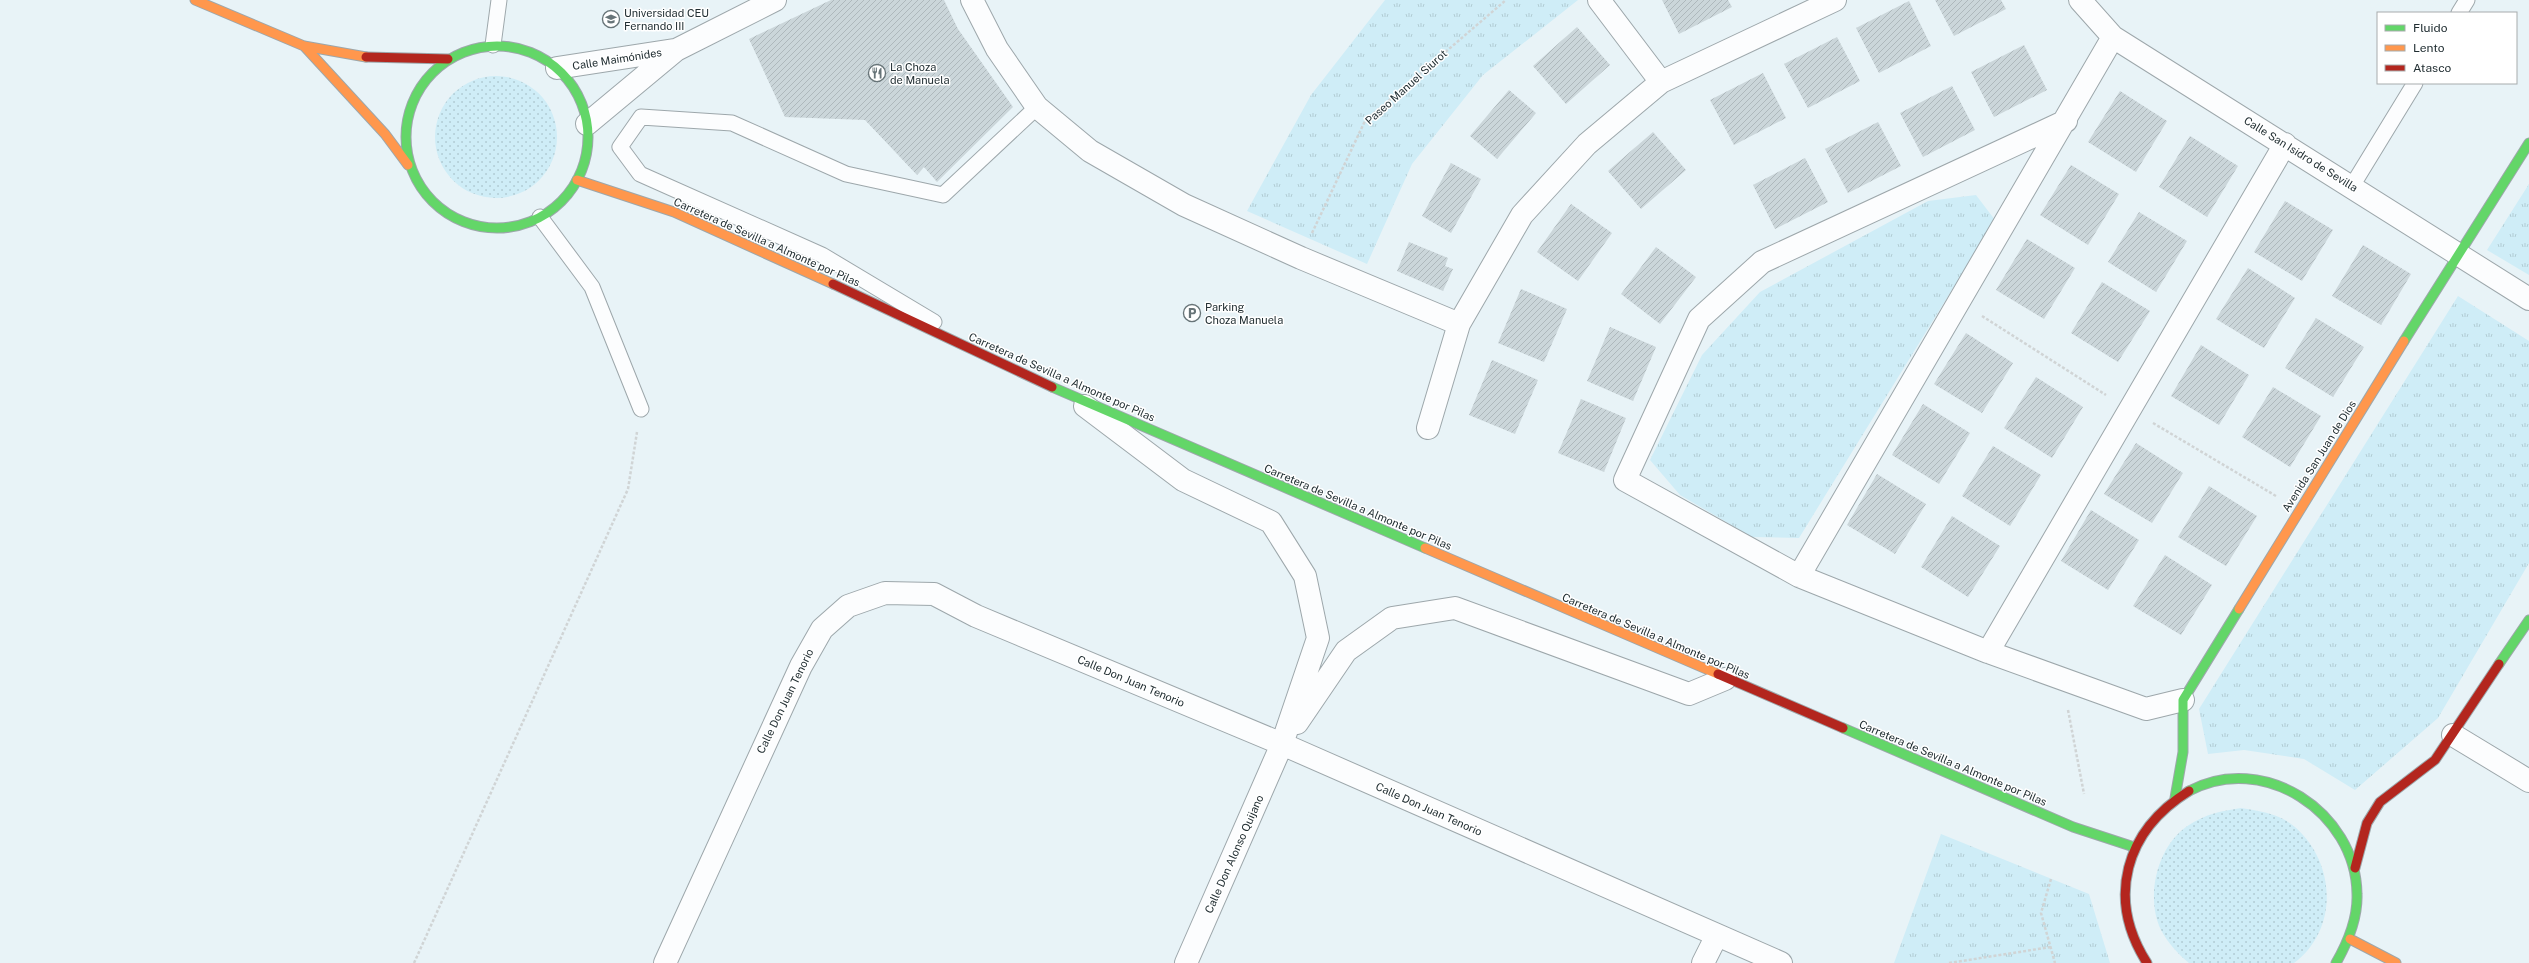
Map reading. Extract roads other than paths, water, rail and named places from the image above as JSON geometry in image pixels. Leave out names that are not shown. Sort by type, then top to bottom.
[{"type":"main road","points":[[198,1],[304,46],[371,58],[448,59]]},
{"type":"main road","points":[[304,46],[385,134],[412,171],[428,197],[452,216],[481,226],[512,227],[540,217],[562,201],[577,180],[586,153],[587,124],[577,93],[557,68],[538,55],[516,48],[493,45],[470,50],[448,59],[424,81],[410,108],[406,140],[412,171]]},
{"type":"main road","name":"Avenida San Juan de Dios","points":[[2183,700],[2457,254],[2529,143]]},
{"type":"main road","name":"Carretera de Sevilla a Almonte por Pilas","points":[[577,180],[674,212],[762,251],[1072,396],[1725,679],[2073,827],[2134,847]]},
{"type":"main road","points":[[2336,963],[2350,939],[2358,904],[2356,868],[2367,823],[2380,802],[2436,760],[2529,620]]},
{"type":"main road","points":[[2175,798],[2183,752],[2183,700]]},
{"type":"main road","points":[[2147,963],[2133,939],[2125,909],[2125,877],[2134,847],[2151,820],[2175,798],[2208,782],[2246,778],[2283,785],[2316,805],[2321,810],[2341,833],[2356,868]]},
{"type":"main road","points":[[2350,939],[2396,963]]},
{"type":"street","name":"Calle Maimónides","points":[[587,124],[676,50],[775,0]]},
{"type":"street","points":[[972,0],[997,49],[1037,107],[1090,151],[1184,205],[1301,258],[1459,324]]},
{"type":"street","points":[[1600,0],[1661,82]]},
{"type":"street","points":[[1428,428],[1459,324],[1522,215],[1586,144],[1661,82],[1835,0]]},
{"type":"street","name":"Calle San Isidro de Sevilla","points":[[2080,0],[2113,37],[2529,298]]},
{"type":"street","points":[[1800,576],[2066,121],[2113,37]]},
{"type":"street","name":"Calle Maimónides","points":[[557,68],[676,50]]},
{"type":"street","points":[[2066,121],[1762,262],[1699,319],[1625,480],[1800,576],[1988,652],[2146,709],[2183,700]]},
{"type":"street","points":[[1988,652],[2285,144]]},
{"type":"street","points":[[1072,396],[1183,480],[1271,522],[1305,576],[1318,638],[1282,744]]},
{"type":"street","name":"Calle Don Juan Tenorio","points":[[665,963],[801,666],[822,629],[848,606],[885,593],[934,594],[976,616],[1282,744],[1781,963]]},
{"type":"street","points":[[1282,744],[1346,651],[1392,618],[1455,608],[1688,694],[1725,679]]},
{"type":"street","points":[[2453,735],[2529,780]]},
{"type":"street","name":"Calle Don Alonso Quijano","points":[[1186,963],[1282,744]]},
{"type":"street","points":[[1702,963],[1717,935]]},
{"type":"lane","points":[[493,45],[499,0]]},
{"type":"lane","points":[[2460,12],[2467,0]]},
{"type":"lane","points":[[2352,186],[2415,84]]},
{"type":"lane","points":[[1014,369],[822,255],[640,174],[620,147],[641,117],[732,123],[846,174],[943,195],[1037,107]]},
{"type":"lane","points":[[540,217],[592,287],[641,409]]},
{"type":"place","name":"Universidad CEU Fernando III","points":[[611,19]]},
{"type":"place","name":"La Choza de Manuela","points":[[877,73]]},
{"type":"place","name":"Parking Choza Manuela","points":[[1192,313]]}]
